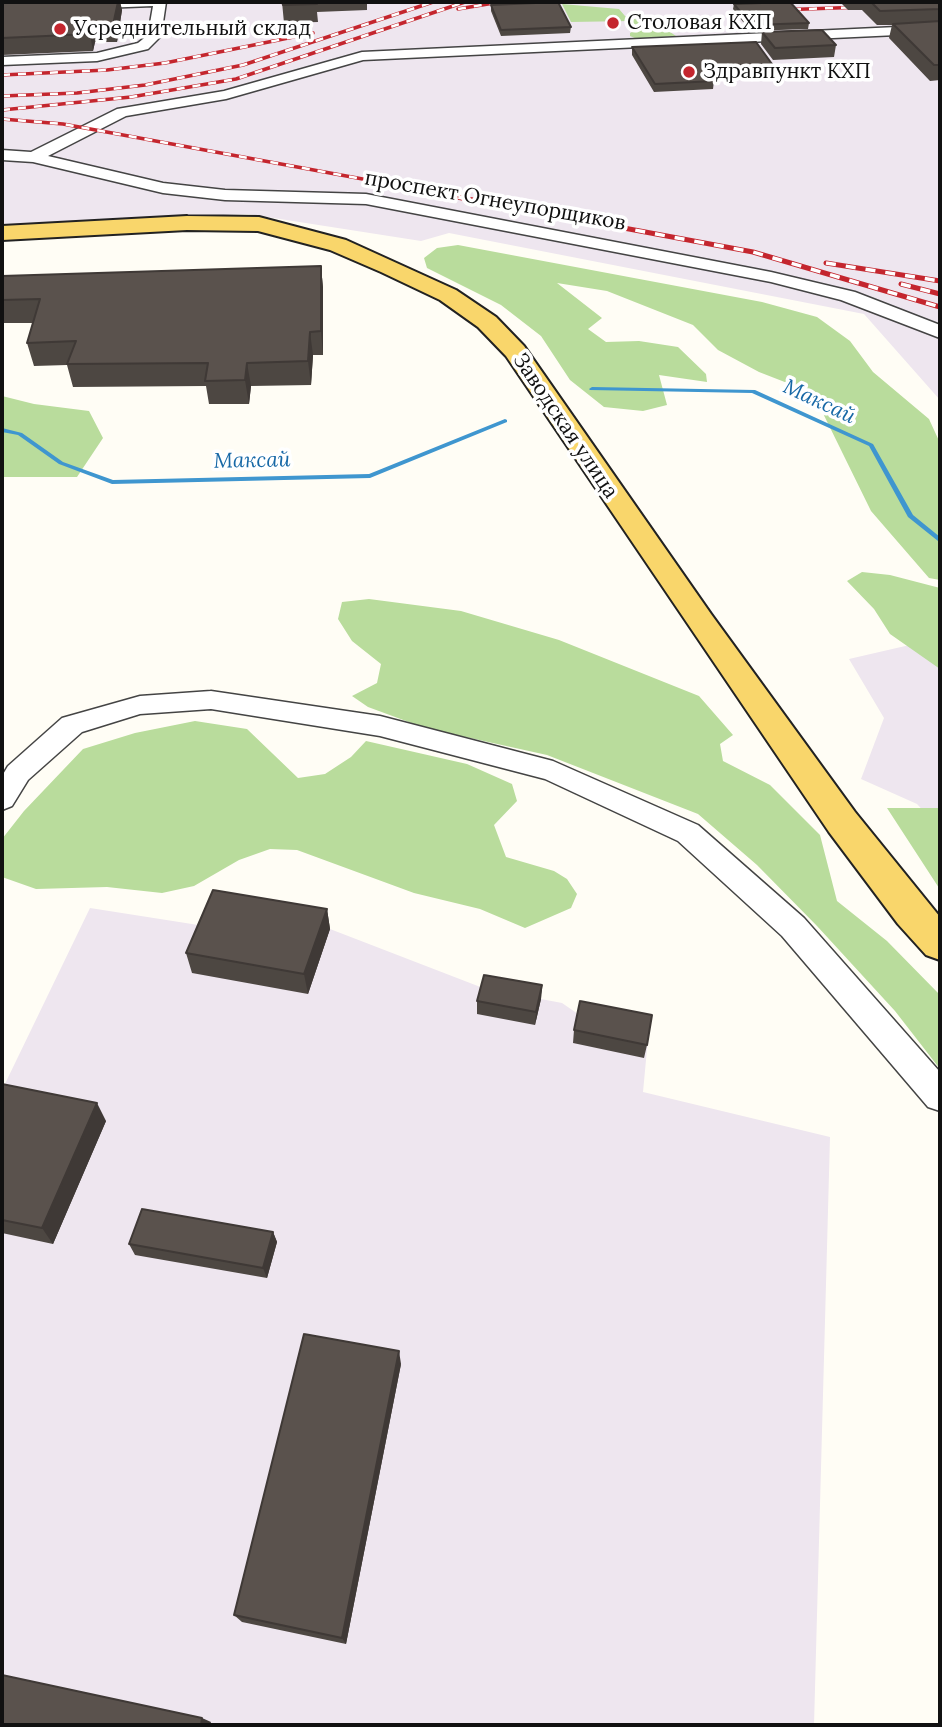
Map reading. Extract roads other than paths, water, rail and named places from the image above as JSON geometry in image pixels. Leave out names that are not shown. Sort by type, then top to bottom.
[{"type":"main road","name":"Заводская улица","points":[[2,233],[187,223],[258,223],[338,245],[448,295],[488,322],[515,352],[842,822],[912,913],[940,943]]},
{"type":"street","points":[[2,8],[160,2],[154,36],[143,46],[97,57],[2,61]]},
{"type":"street","points":[[33,157],[122,112],[226,95],[362,56],[940,29]]},
{"type":"street","name":"проспект Огнеупорщиков","points":[[2,155],[33,157],[163,188],[225,195],[366,199],[771,276],[848,296],[940,332]]},
{"type":"street","points":[[2,799],[18,773],[72,725],[140,705],[211,700],[380,726],[553,771],[688,833],[793,927],[940,1096]]},
{"type":"waterway","name":"Максай","points":[[592,389],[753,391],[871,445],[910,516],[940,540]]},
{"type":"waterway","name":"Максай","points":[[2,430],[20,434],[61,463],[112,482],[370,476],[505,421]]},
{"type":"railway","points":[[2,96],[77,93],[145,85],[243,65],[433,2]]},
{"type":"railway","points":[[2,110],[131,97],[236,79],[465,2]]},
{"type":"railway","points":[[458,9],[500,2]]},
{"type":"railway","points":[[747,2],[775,5]]},
{"type":"railway","points":[[777,10],[864,7]]},
{"type":"railway","points":[[2,75],[107,70],[165,63],[313,33]]},
{"type":"railway","points":[[2,119],[63,124],[428,191]]},
{"type":"railway","points":[[419,190],[753,252],[940,307]]},
{"type":"railway","points":[[826,263],[940,281]]},
{"type":"railway","points":[[901,284],[940,294]]},
{"type":"place","name":"Столовая КХП","points":[[613,23]]},
{"type":"place","name":"Усреднительный склад","points":[[60,29]]},
{"type":"place","name":"Здравпункт КХП","points":[[689,72]]}]
